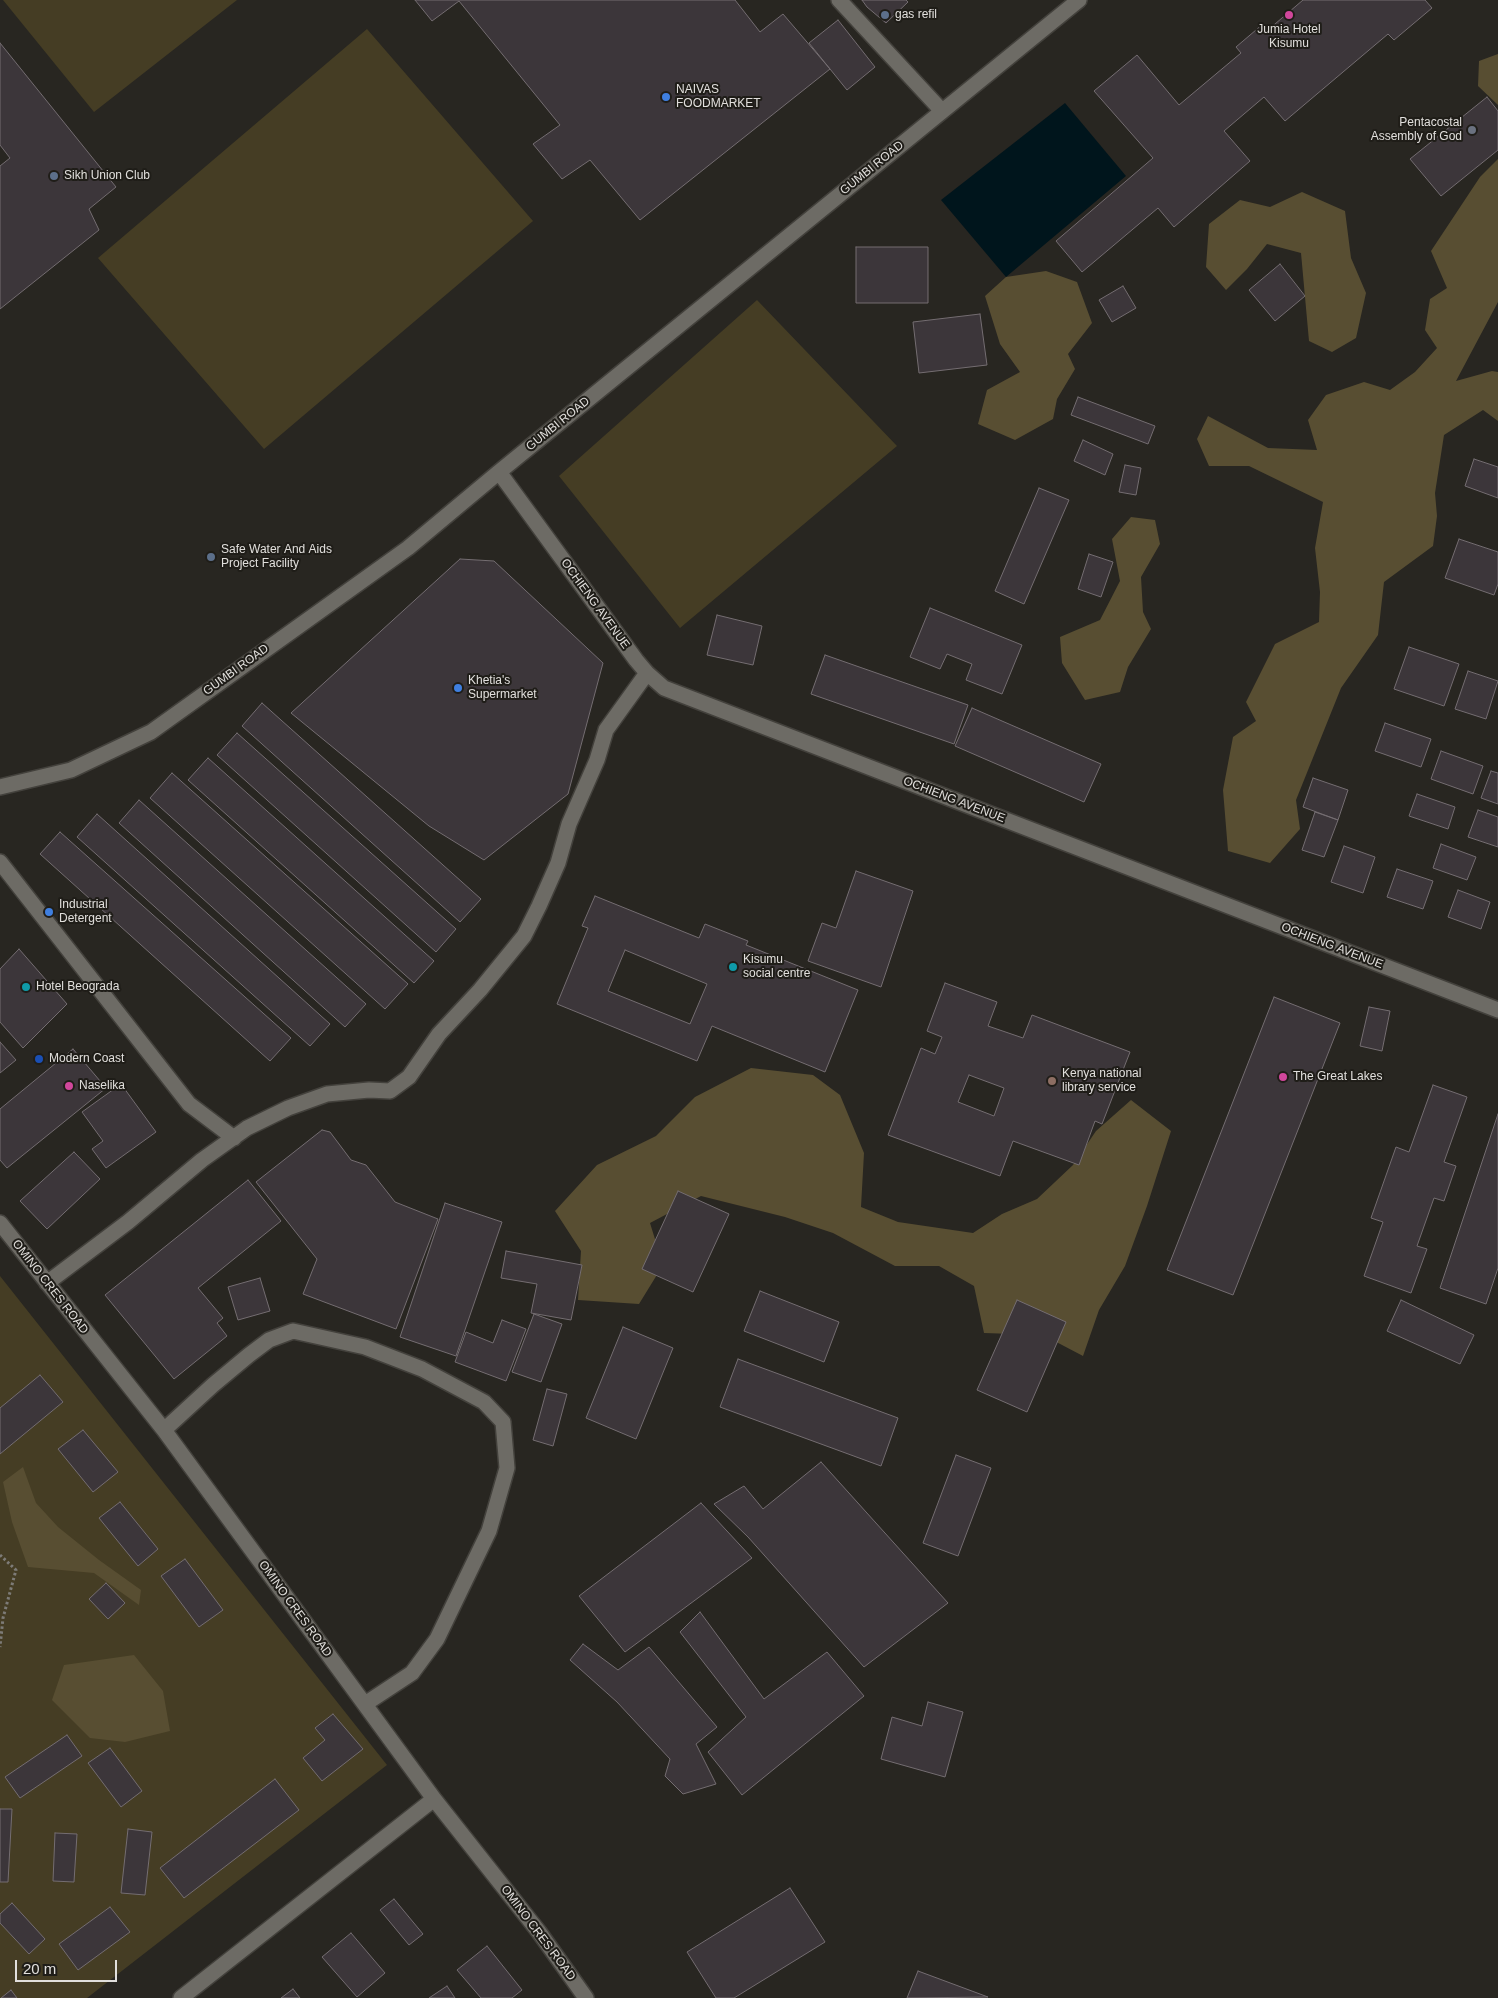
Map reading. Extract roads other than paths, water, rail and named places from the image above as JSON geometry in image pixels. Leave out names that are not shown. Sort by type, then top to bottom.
[{"type":"street","points":[[839,0],[942,111]]},
{"type":"street","name":"GUMBI ROAD","points":[[0,786],[70,770],[151,732],[408,548],[498,472],[1079,0]]},
{"type":"street","name":"OCHIENG AVENUE","points":[[498,472],[636,660],[664,688],[1498,1010]]},
{"type":"street","points":[[46,1283],[128,1222],[202,1160],[247,1128],[288,1108],[326,1094],[370,1090],[390,1091],[409,1077],[439,1034],[480,990],[524,936],[558,863],[569,824],[597,760],[606,730],[647,673]]},
{"type":"street","points":[[0,862],[189,1104],[234,1138]]},
{"type":"street","name":"OMINO CRES ROAD","points":[[0,1223],[164,1430],[434,1800],[539,1932],[586,1998]]},
{"type":"street","points":[[164,1430],[249,1355],[270,1340],[294,1331],[365,1347],[422,1369],[484,1402],[503,1422],[507,1468],[489,1531],[441,1630],[412,1673],[365,1704]]},
{"type":"street","points":[[180,1998],[434,1800]]},
{"type":"water","points":[[1065,103],[1126,176],[1006,277],[941,200]]},
{"type":"place","name":"gas refil","points":[[885,15]]},
{"type":"place","name":"Jumia Hotel Kisumu","points":[[1289,15]]},
{"type":"place","name":"NAIVAS FOODMARKET","points":[[666,97]]},
{"type":"place","name":"Pentacostal Assembly of God","points":[[1472,130]]},
{"type":"place","name":"Sikh Union Club","points":[[54,176]]},
{"type":"place","name":"Safe Water And Aids Project Facility","points":[[211,557]]},
{"type":"place","name":"Khetia's Supermarket","points":[[458,688]]},
{"type":"place","name":"Industrial Detergent","points":[[49,912]]},
{"type":"place","name":"Kisumu social centre","points":[[733,967]]},
{"type":"place","name":"Hotel Beograda","points":[[26,987]]},
{"type":"place","name":"Modern Coast","points":[[39,1059]]},
{"type":"place","name":"The Great Lakes","points":[[1283,1077]]},
{"type":"place","name":"Kenya national library service","points":[[1052,1081]]},
{"type":"place","name":"Naselika","points":[[69,1086]]}]
